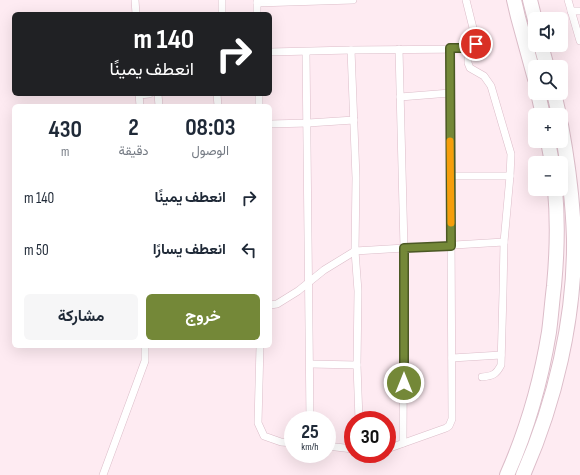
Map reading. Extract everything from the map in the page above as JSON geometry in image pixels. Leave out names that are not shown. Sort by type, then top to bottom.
[{"type":"highway","points":[[514,0],[530,60]]},
{"type":"highway","points":[[530,0],[533,12]]},
{"type":"highway","points":[[523,475],[540,431],[553,391],[562,350],[572,287],[574,240],[568,167],[565,148]]},
{"type":"highway","points":[[507,475],[522,438],[535,396],[549,331],[557,251],[556,196]]},
{"type":"street","points":[[135,0],[136,12]]},
{"type":"street","points":[[222,0],[222,12]]},
{"type":"street","points":[[257,2],[353,0]]},
{"type":"street","points":[[466,0],[476,40],[476,44],[472,48],[468,58],[468,63],[470,68],[484,76],[491,86],[511,154],[504,242],[501,365],[498,371],[492,376],[482,377]]},
{"type":"street","points":[[568,0],[580,41]]},
{"type":"street","points":[[571,11],[580,11]]},
{"type":"street","points":[[396,446],[446,428],[449,426],[452,419],[450,48]]},
{"type":"street","points":[[272,52],[472,48]]},
{"type":"street","points":[[399,49],[404,248],[403,443]]},
{"type":"street","points":[[351,50],[356,178],[355,251],[358,291],[357,365],[359,411]]},
{"type":"street","points":[[306,52],[308,123],[310,411]]},
{"type":"street","points":[[400,97],[450,94]]},
{"type":"street","points":[[272,124],[354,120]]},
{"type":"street","points":[[451,176],[510,176]]},
{"type":"street","points":[[272,305],[277,304],[298,291],[324,270],[355,251],[504,242]]},
{"type":"street","points":[[103,475],[145,361],[145,348]]},
{"type":"street","points":[[260,348],[258,423],[264,436],[284,442]]},
{"type":"street","points":[[452,358],[501,355]]},
{"type":"street","points":[[310,364],[357,365]]},
{"type":"slow traffic","points":[[450,141],[451,223]]},
{"type":"route","points":[[404,383],[404,248],[451,246],[450,48],[472,48],[476,44]]}]
